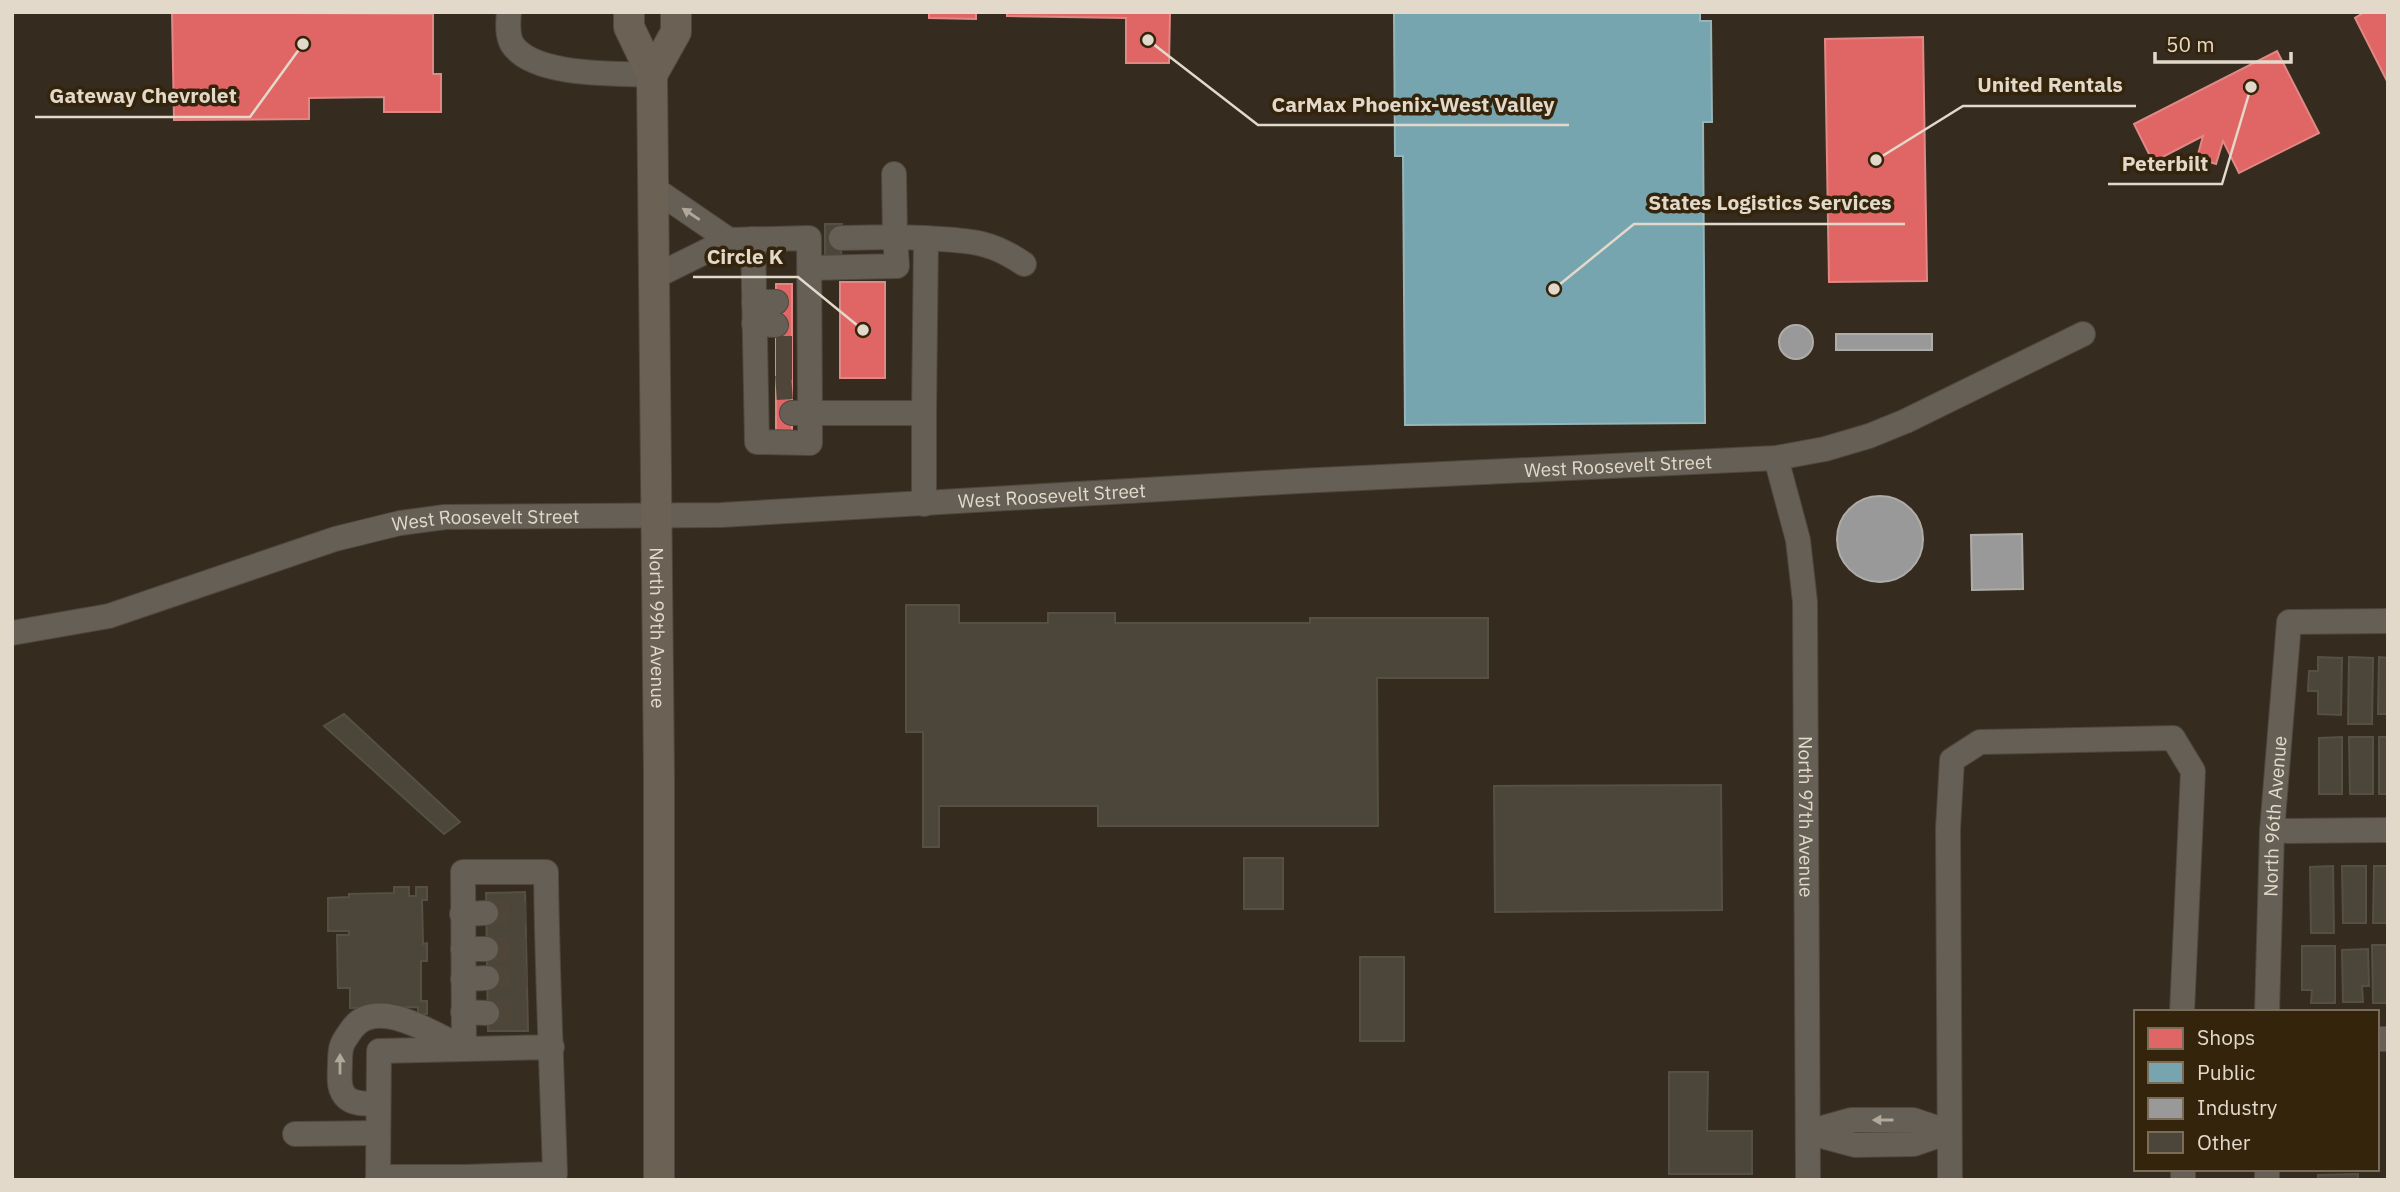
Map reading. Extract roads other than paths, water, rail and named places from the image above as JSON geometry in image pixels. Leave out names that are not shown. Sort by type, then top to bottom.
[{"type":"main road","name":"North 99th Avenue","points":[[629,12],[629,27],[652,75],[659,1180]]},
{"type":"main road","name":"North 99th Avenue","points":[[652,75],[676,32],[676,12]]},
{"type":"street","points":[[509,12],[511,42],[530,61],[548,68],[652,75]]},
{"type":"street","points":[[810,268],[897,266],[894,174]]},
{"type":"street","points":[[653,188],[741,239],[783,346],[783,413]]},
{"type":"street","points":[[654,278],[741,239],[895,237],[981,242],[1005,250],[1024,264]]},
{"type":"street","points":[[783,413],[783,346],[810,268],[825,238]]},
{"type":"street","points":[[924,504],[926,238]]},
{"type":"street","name":"West Roosevelt Street","points":[[12,633],[109,616],[335,539],[400,523],[445,517],[721,515],[1299,481],[1776,458],[1825,449],[1869,436],[1906,421],[2083,334]]},
{"type":"street","points":[[783,413],[924,413]]},
{"type":"street","name":"North 97th Avenue","points":[[1776,458],[1798,540],[1805,602],[1808,1180]]},
{"type":"street","name":"North 96th Avenue","points":[[2267,1010],[2272,831],[2289,622],[2388,621]]},
{"type":"street","points":[[1950,1180],[1948,829],[1952,760],[1980,742],[2174,738],[2193,771],[2182,1010]]},
{"type":"street","points":[[2272,831],[2388,830]]},
{"type":"street","points":[[464,1049],[475,1013],[475,949],[474,913],[463,872],[546,872],[536,914],[537,951],[539,1013],[552,1047],[555,1174],[464,1178],[378,1177],[379,1051],[552,1047]]},
{"type":"street","points":[[378,1104],[355,1102],[346,1097],[340,1087],[340,1046],[357,1022],[365,1017],[401,1018],[464,1049]]},
{"type":"street","points":[[1808,1132],[1851,1120],[1913,1120],[1949,1132]]},
{"type":"street","points":[[295,1134],[378,1133]]},
{"type":"tunnel","points":[[776,348],[792,348]]},
{"type":"tunnel","points":[[776,368],[792,368]]},
{"type":"tunnel","points":[[776,388],[792,387]]},
{"type":"tunnel","points":[[486,913],[526,914]]},
{"type":"tunnel","points":[[486,949],[526,950]]},
{"type":"tunnel","points":[[487,978],[527,977]]},
{"type":"tunnel","points":[[487,1013],[527,1013]]},
{"type":"place","name":"CarMax Phoenix-West Valley","points":[[1148,40]]},
{"type":"place","name":"Gateway Chevrolet","points":[[303,44]]},
{"type":"place","name":"Peterbilt","points":[[2251,87]]},
{"type":"place","name":"United Rentals","points":[[1876,160]]},
{"type":"place","name":"States Logistics Services","points":[[1554,289]]},
{"type":"place","name":"Circle K","points":[[863,330]]}]
